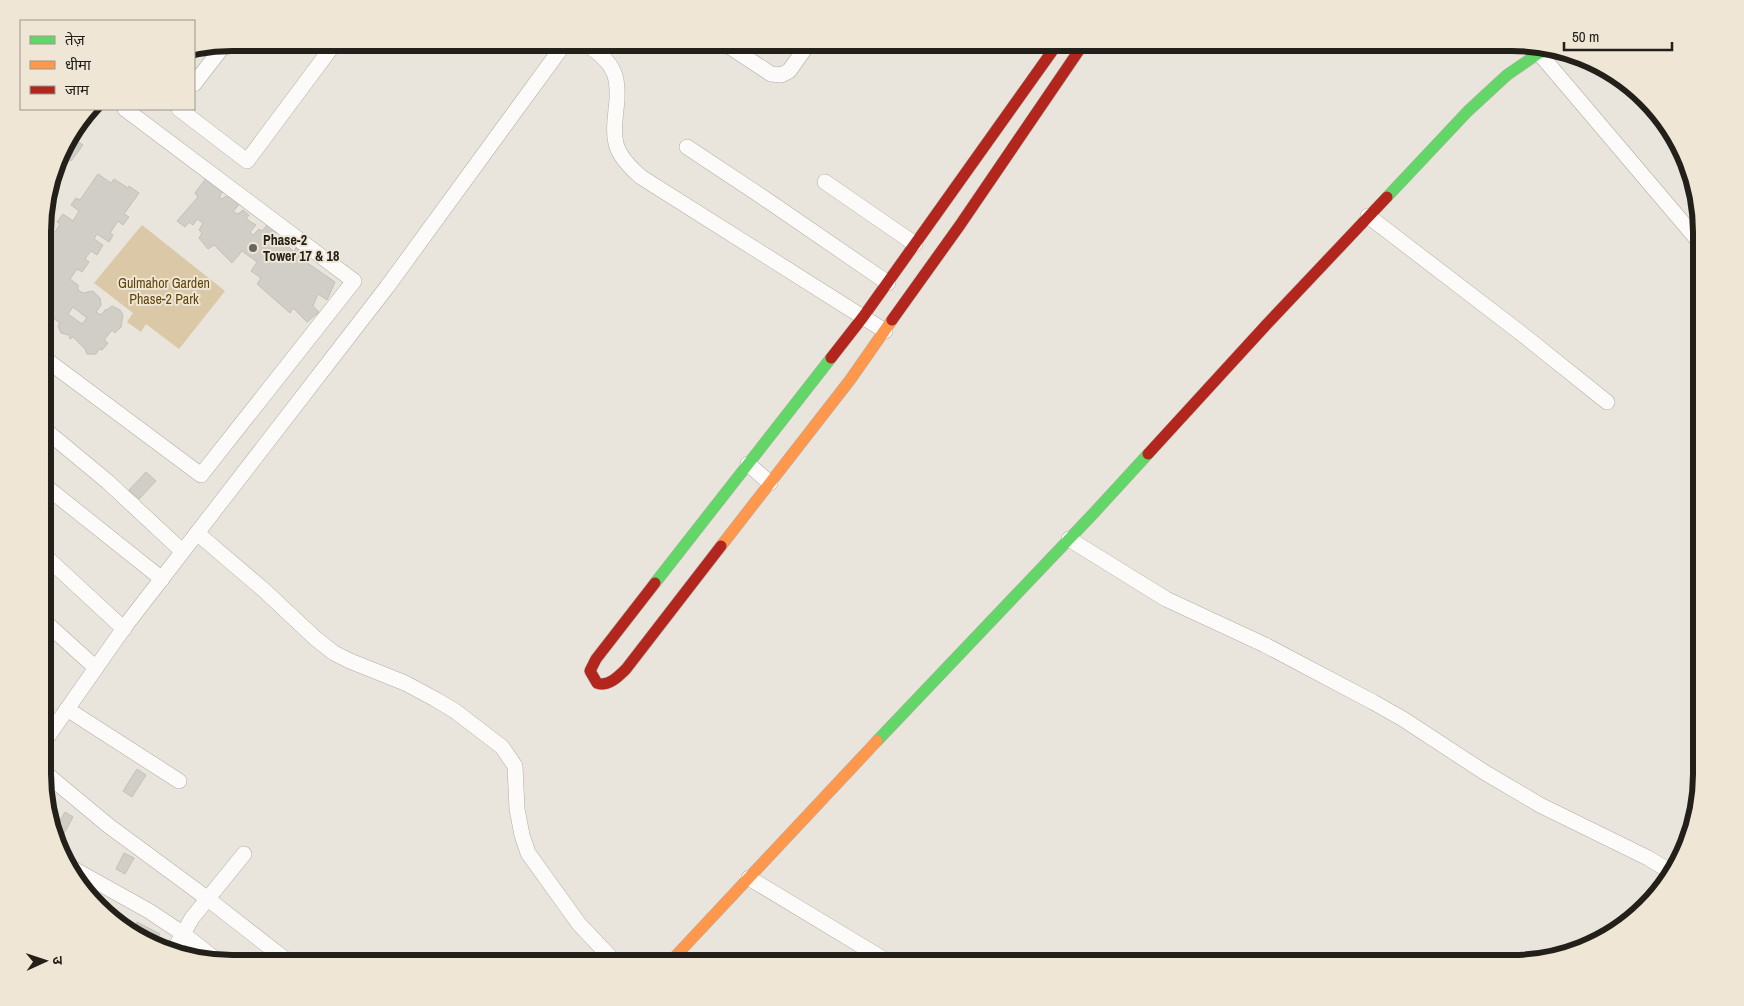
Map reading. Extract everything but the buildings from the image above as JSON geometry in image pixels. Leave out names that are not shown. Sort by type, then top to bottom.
[{"type":"street","points":[[180,110],[247,162],[328,51]]},
{"type":"street","points":[[51,732],[182,551],[386,287],[558,51]]},
{"type":"street","points":[[595,51],[610,64],[615,76],[618,90],[613,131],[617,150],[629,167],[641,177],[885,331]]},
{"type":"street","points":[[737,51],[771,74],[781,75],[789,71],[803,51]]},
{"type":"street","points":[[1052,51],[864,317],[596,659],[590,671],[591,677],[597,683],[602,685],[608,684],[626,669],[850,380],[960,225],[1078,51]]},
{"type":"street","points":[[195,83],[218,52]]},
{"type":"street","points":[[677,955],[1069,539],[1368,216],[1468,111],[1529,52]]},
{"type":"street","points":[[1535,53],[1693,235]]},
{"type":"street","points":[[51,363],[201,475],[354,281],[125,110]]},
{"type":"street","points":[[687,147],[888,283]]},
{"type":"street","points":[[825,182],[916,244]]},
{"type":"street","points":[[1368,216],[1607,402]]},
{"type":"street","points":[[51,435],[108,482],[182,551]]},
{"type":"street","points":[[748,464],[770,483]]},
{"type":"street","points":[[51,491],[162,579]]},
{"type":"street","points":[[197,533],[334,653],[405,682],[454,710],[502,747],[515,766],[518,809],[522,835],[528,853],[579,924],[608,955]]},
{"type":"street","points":[[1069,539],[1166,599],[1265,645],[1373,702],[1540,805],[1666,869]]},
{"type":"street","points":[[51,561],[124,629]]},
{"type":"street","points":[[51,627],[96,668]]},
{"type":"street","points":[[67,709],[179,781]]},
{"type":"street","points":[[51,778],[109,826],[208,899],[279,955]]},
{"type":"street","points":[[176,946],[182,933],[244,854]]},
{"type":"street","points":[[82,873],[149,911],[207,953]]},
{"type":"street","points":[[749,878],[877,955]]},
{"type":"green space","name":"Gulmahor Garden Phase-2 Park","points":[[142,225],[225,291],[179,349],[146,324],[141,332],[127,322],[133,313],[94,283]]},
{"type":"traffic: fast","points":[[1387,197],[1468,111],[1507,75],[1538,53]]},
{"type":"traffic: fast","points":[[655,583],[831,358]]},
{"type":"traffic: fast","points":[[877,741],[1148,454]]},
{"type":"traffic: slow","points":[[721,546],[850,380],[892,320]]},
{"type":"traffic: slow","points":[[676,955],[877,741]]},
{"type":"traffic: jam","points":[[831,358],[863,317],[1052,51]]},
{"type":"traffic: jam","points":[[892,320],[960,225],[1079,51]]},
{"type":"traffic: jam","points":[[1148,454],[1387,197]]},
{"type":"traffic: jam","points":[[655,583],[596,659],[590,671],[597,683],[605,684],[616,678],[626,669],[721,546]]},
{"type":"place","name":"Phase-2 Tower 17 & 18","points":[[253,248]]}]
